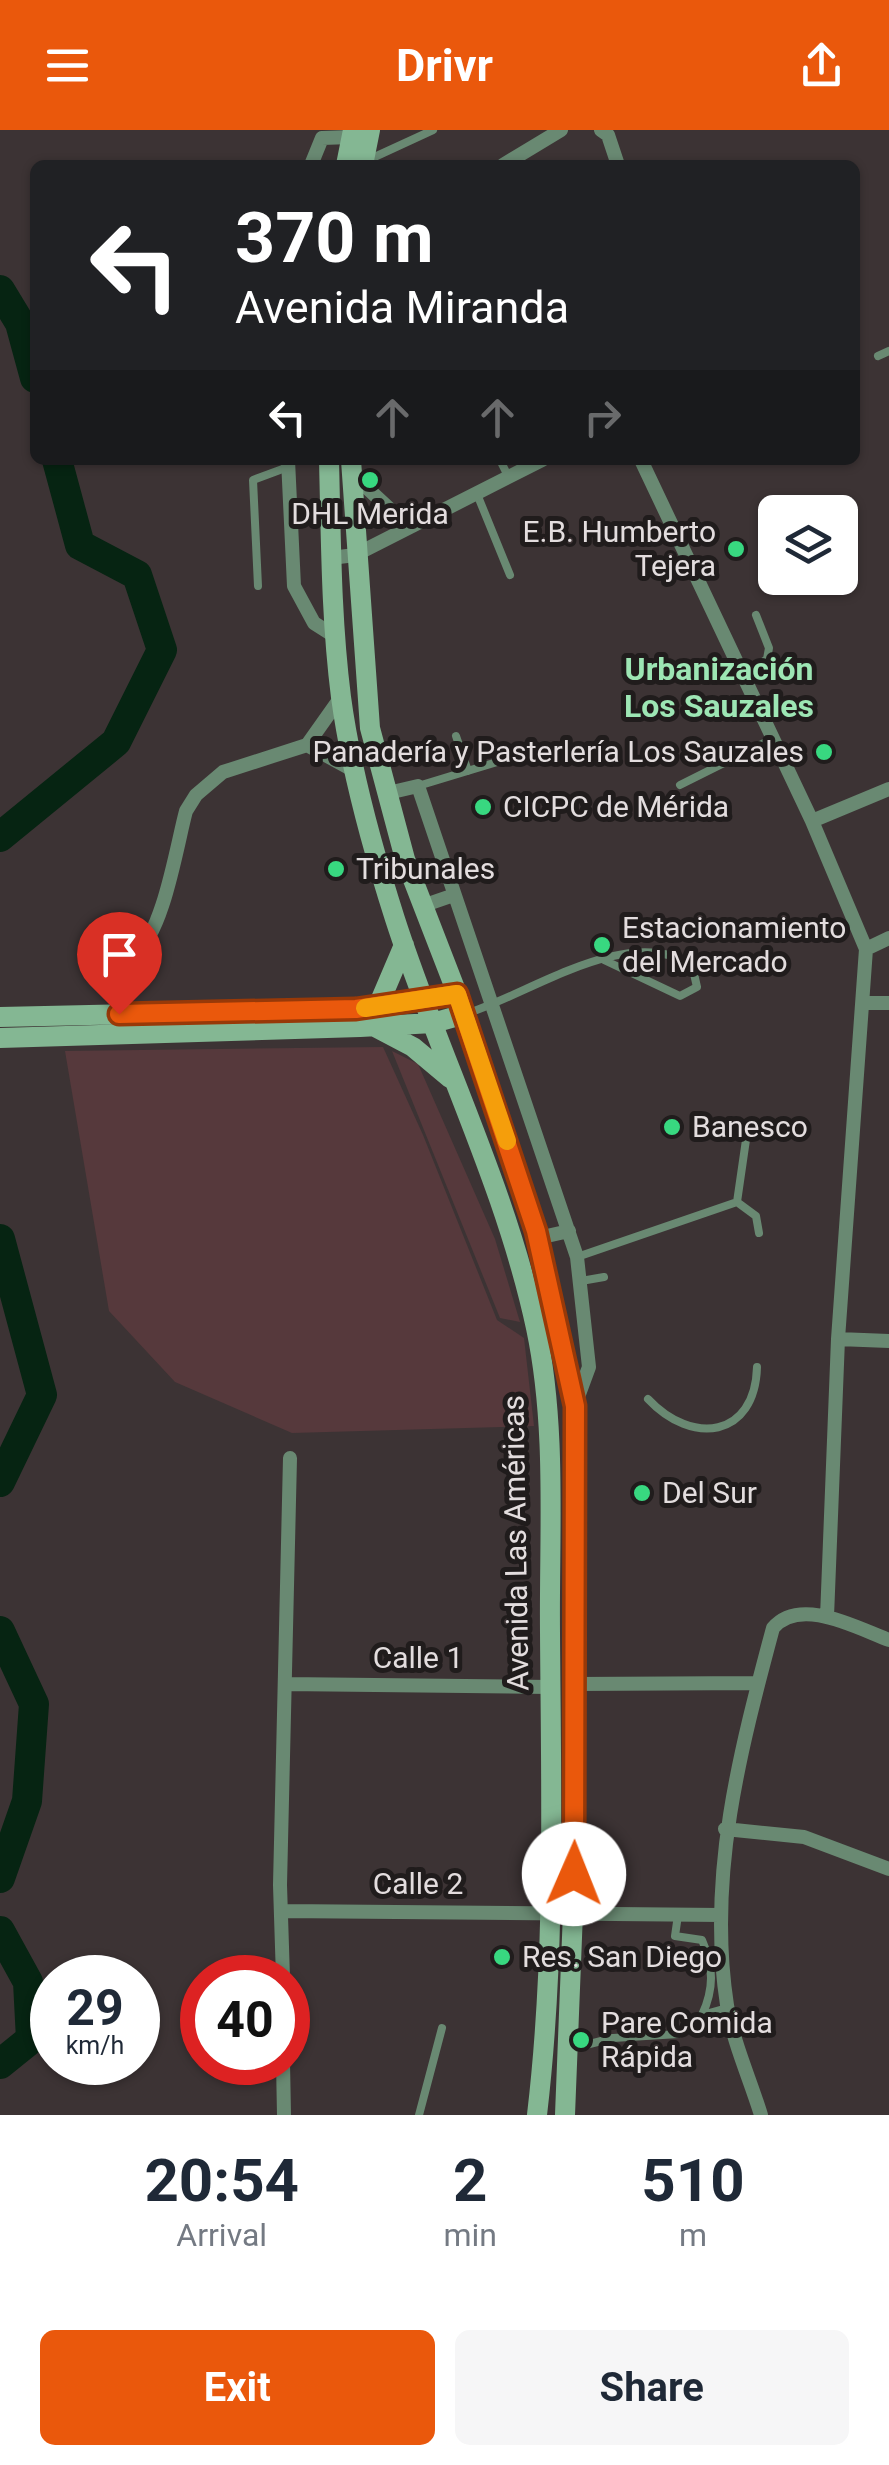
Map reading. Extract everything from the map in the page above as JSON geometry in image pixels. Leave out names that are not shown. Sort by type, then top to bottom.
[{"type":"street","points":[[511,160],[561,130]]},
{"type":"street","points":[[601,130],[608,135],[616,160]]},
{"type":"street","points":[[312,160],[322,138],[358,132],[358,160]]},
{"type":"street","points":[[288,465],[294,586],[301,606],[314,623],[336,638]]},
{"type":"street","name":"Avenida Las Américas","points":[[329,465],[336,638],[341,697],[354,770],[404,945],[514,1242],[536,1331],[548,1430],[550,1687],[570,2049],[565,2115]]},
{"type":"street","points":[[331,558],[354,555],[531,465]]},
{"type":"street","points":[[643,465],[740,677],[812,821],[866,949],[838,1339],[828,1618]]},
{"type":"street","points":[[351,466],[409,527]]},
{"type":"street","name":"Avenida Las Américas","points":[[351,466],[354,555],[370,728],[405,858],[461,1004],[538,1238],[575,1406],[576,1684],[563,1912],[537,2115]]},
{"type":"street","points":[[90,963],[124,959],[140,950],[154,928],[186,811],[208,782],[223,772],[307,744],[341,697]]},
{"type":"street","points":[[307,744],[354,770]]},
{"type":"street","points":[[388,793],[418,786],[495,1004],[577,1257],[590,1367],[575,1406]]},
{"type":"street","points":[[812,821],[889,789]]},
{"type":"street","points":[[425,905],[454,894]]},
{"type":"street","points":[[866,949],[889,938]]},
{"type":"street","points":[[367,1017],[404,945]]},
{"type":"street","points":[[0,1038],[367,1017],[423,1001],[461,1004]]},
{"type":"street","points":[[863,1003],[889,1003]]},
{"type":"street","points":[[0,1017],[367,1017],[433,1023],[461,1004]]},
{"type":"street","points":[[367,1017],[413,1047],[452,1080]]},
{"type":"street","points":[[538,1238],[569,1231]]},
{"type":"street","points":[[838,1339],[889,1341]]},
{"type":"street","points":[[283,1955],[290,1458]]},
{"type":"street","points":[[761,2115],[727,2008],[720,1915],[725,1829],[772,1628],[780,1620],[797,1614],[828,1618],[889,1640]]},
{"type":"street","points":[[576,1684],[758,1683]]},
{"type":"street","name":"Calle 1","points":[[285,1684],[550,1687]]},
{"type":"street","points":[[725,1829],[804,1836],[889,1868]]},
{"type":"street","name":"Calle 2","points":[[283,1912],[720,1915]]},
{"type":"street","points":[[284,2085],[284,2115]]},
{"type":"lane","points":[[367,160],[433,130]]},
{"type":"lane","points":[[878,356],[889,351]]},
{"type":"lane","points":[[258,586],[253,480],[286,465]]},
{"type":"lane","points":[[502,465],[508,476]]},
{"type":"lane","points":[[477,494],[510,575]]},
{"type":"lane","points":[[740,677],[767,659],[770,648],[756,615]]},
{"type":"lane","points":[[456,736],[468,771]]},
{"type":"lane","points":[[680,785],[772,739]]},
{"type":"lane","points":[[418,786],[517,756]]},
{"type":"lane","points":[[461,1004],[495,1004],[604,960],[641,952],[680,958],[692,965],[697,987],[680,996],[604,960]]},
{"type":"lane","points":[[737,1202],[748,1126]]},
{"type":"lane","points":[[737,1202],[756,1216],[759,1233]]},
{"type":"lane","points":[[577,1257],[737,1202]]},
{"type":"lane","points":[[580,1281],[604,1277]]},
{"type":"lane","points":[[648,1399],[666,1419],[684,1428],[713,1428],[743,1411],[757,1386],[758,1367]]},
{"type":"lane","points":[[678,1915],[675,1936],[702,1940],[712,1962],[711,1996],[702,2016]]},
{"type":"lane","points":[[570,2049],[612,2038],[679,2034],[702,2016],[727,2008]]},
{"type":"lane","points":[[418,2115],[442,2028]]},
{"type":"shaded area","points":[[383,1047],[423,1135],[497,1320],[524,1338],[534,1426],[292,1433],[175,1382],[109,1311],[65,1051]]},
{"type":"shaded area","points":[[392,1051],[418,1064],[495,1239],[520,1322],[500,1318]]},
{"type":"waterway","points":[[0,290],[20,323],[30,360]]},
{"type":"waterway","points":[[0,837],[116,742],[162,650],[137,575],[80,545],[58,465]]},
{"type":"waterway","points":[[0,1239],[42,1395],[0,1482]]},
{"type":"waterway","points":[[0,1631],[34,1704],[27,1801],[0,1878]]},
{"type":"waterway","points":[[0,1931],[28,1982],[31,2039],[0,2064]]},
{"type":"slow traffic","points":[[365,1008],[457,994],[507,1141]]},
{"type":"place","name":"DHL Merida","points":[[370,480]]},
{"type":"place","name":"E.B. Humberto Tejera","points":[[736,549]]},
{"type":"place","name":"Panadería y Pasterlería Los Sauzales","points":[[824,752]]},
{"type":"place","name":"CICPC de Mérida","points":[[483,807]]},
{"type":"place","name":"Tribunales","points":[[336,869]]},
{"type":"place","name":"Estacionamiento del Mercado","points":[[602,945]]},
{"type":"place","name":"Banesco","points":[[672,1127]]},
{"type":"place","name":"Del Sur","points":[[642,1493]]},
{"type":"place","name":"Res. San Diego","points":[[502,1957]]},
{"type":"place","name":"Pare Comida Rápida","points":[[581,2040]]},
{"type":"district","name":"Urbanización Los Sauzales","points":[[719,688]]},
{"type":"route","points":[[119,1014],[356,1009],[457,994],[536,1231],[575,1406],[574,1874]]}]
